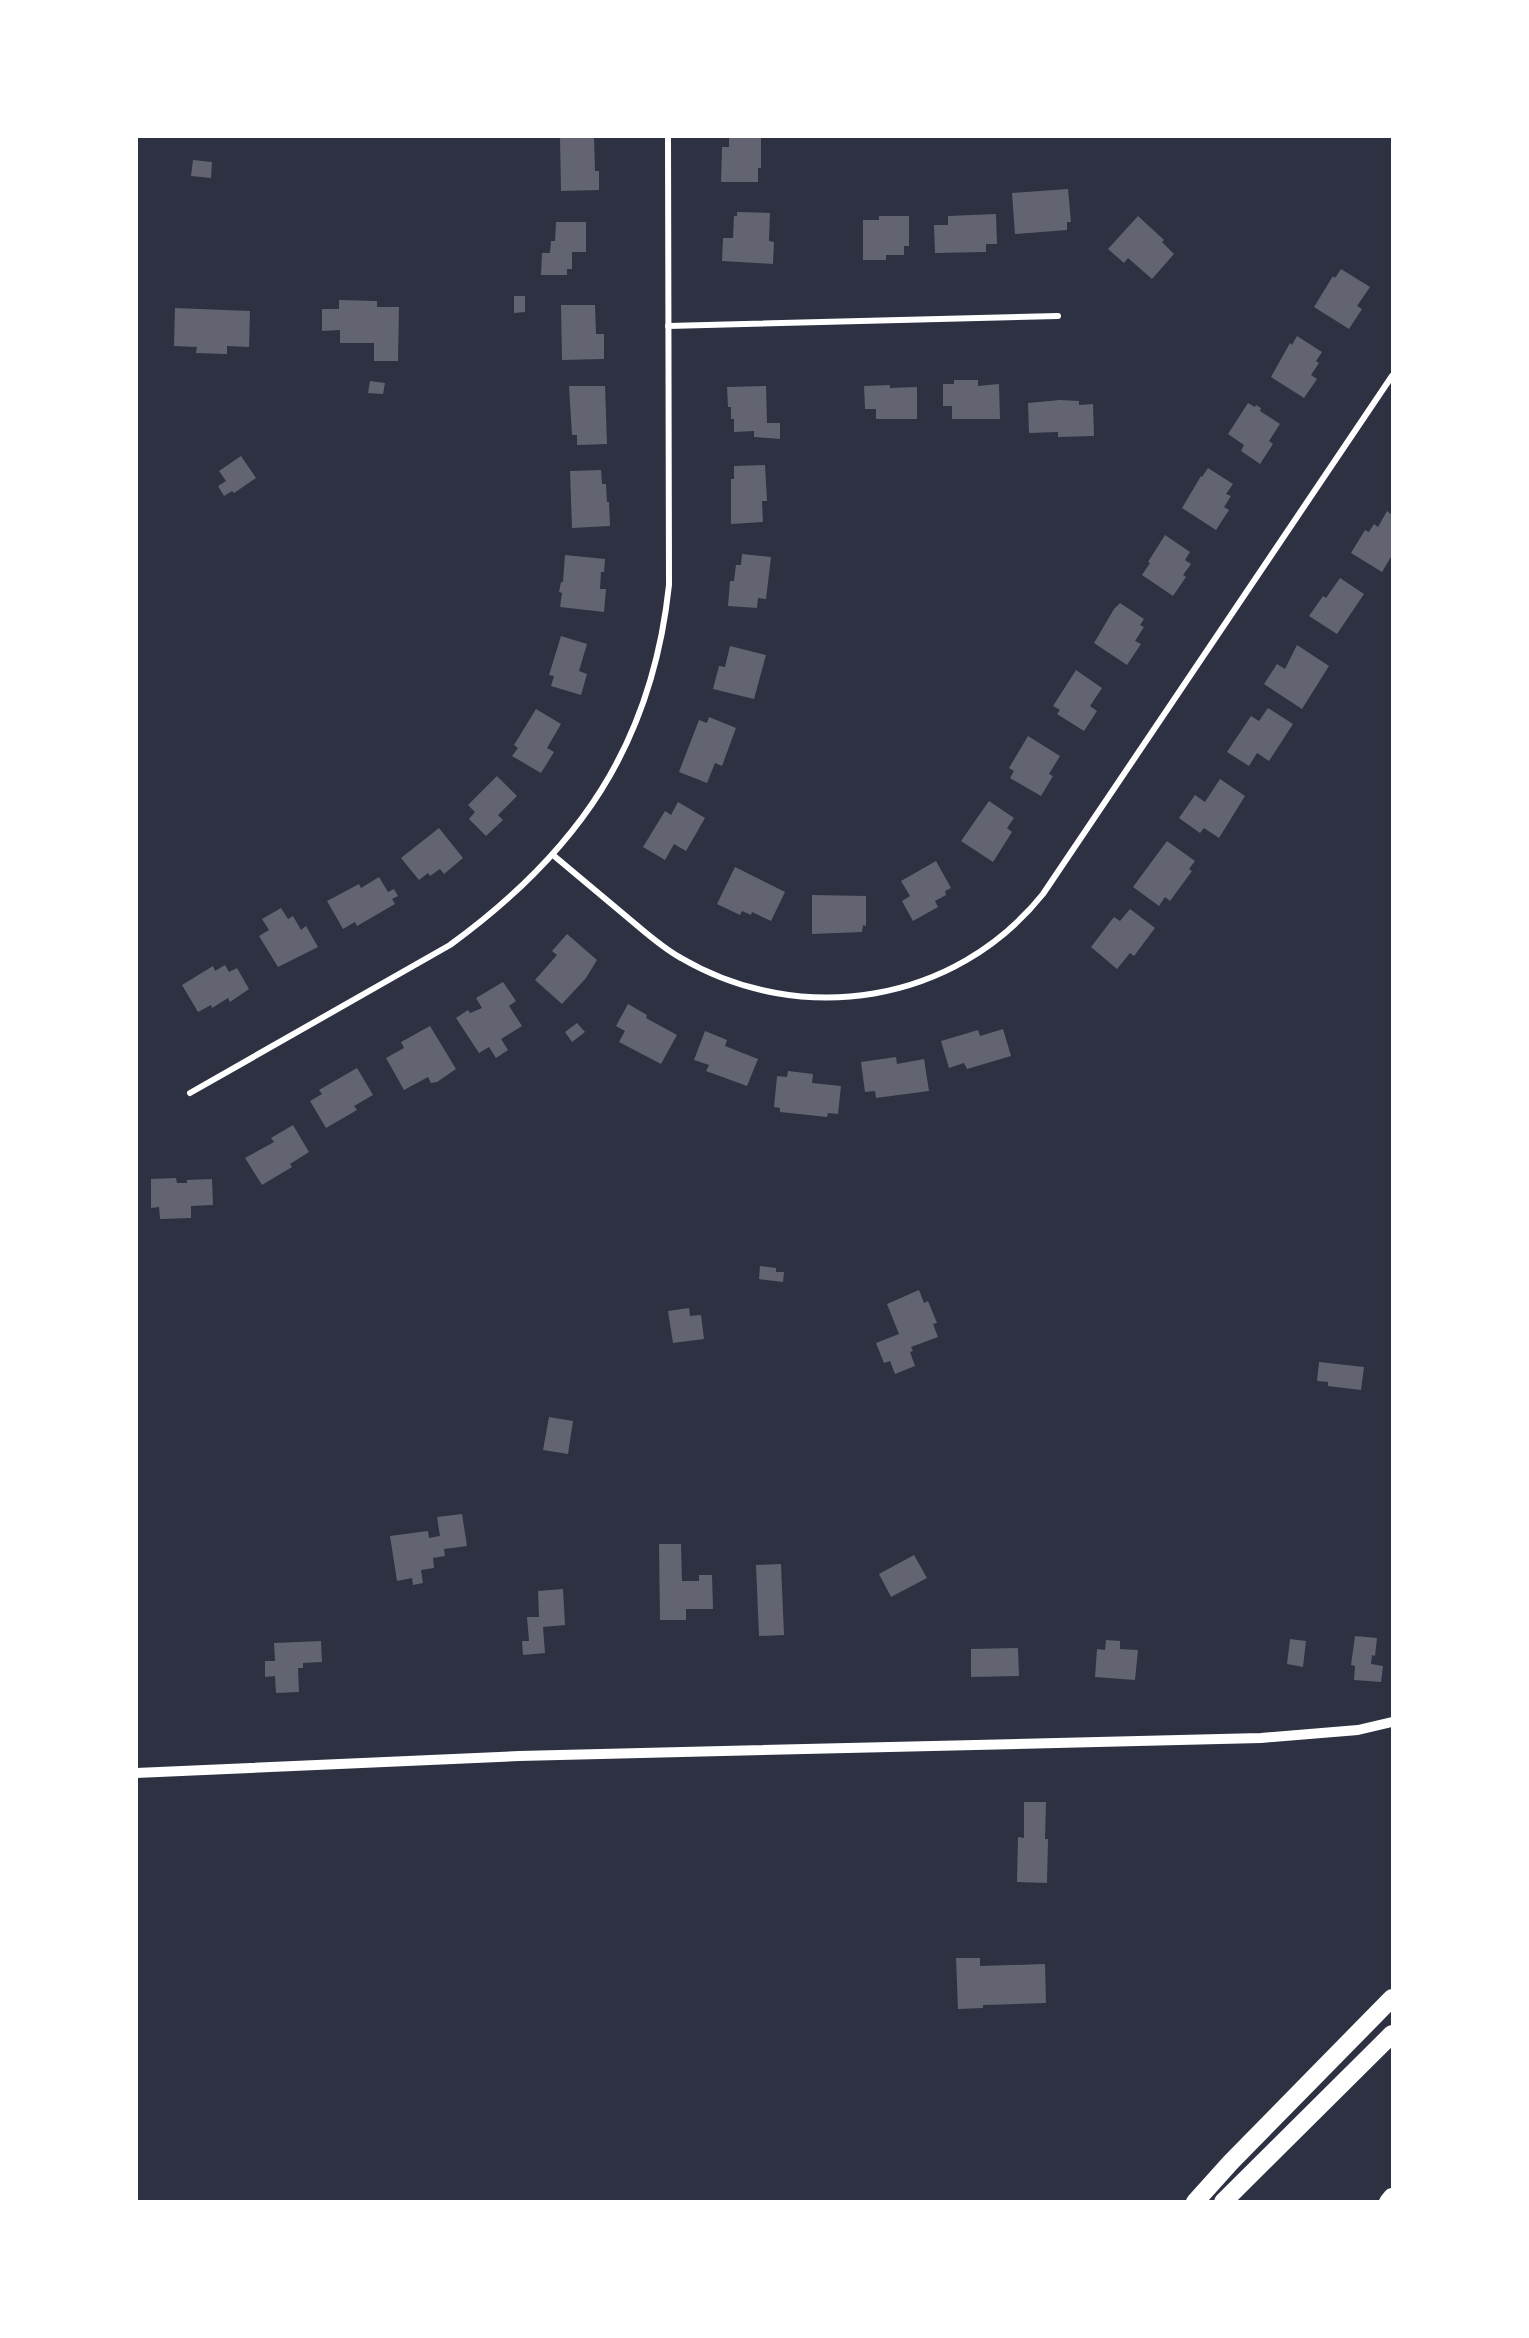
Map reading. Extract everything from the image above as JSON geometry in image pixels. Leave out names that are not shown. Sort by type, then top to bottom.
[{"type":"highway","points":[[1195,2202],[1231,2162],[1392,1998]]},
{"type":"highway","points":[[1223,2202],[1392,2034]]},
{"type":"highway","points":[[1388,2202],[1392,2197]]},
{"type":"street","points":[[190,1093],[450,945],[514,895],[553,855],[591,808],[624,751],[642,711],[661,640],[669,585],[668,136]]},
{"type":"street","points":[[668,326],[1058,316]]},
{"type":"street","points":[[553,855],[668,950],[705,971],[735,983],[790,994],[854,998],[902,988],[963,962],[1010,929],[1036,903],[1048,887],[1392,376]]},
{"type":"street","points":[[136,1773],[519,1756],[1261,1738],[1358,1731],[1392,1722]]},
{"type":"building","points":[[729,136],[761,136],[761,168],[758,168],[758,182],[721,182],[722,147],[729,147]]},
{"type":"building","points":[[594,137],[595,171],[599,171],[599,190],[561,191],[560,138]]},
{"type":"building","points":[[193,160],[212,162],[211,178],[191,176]]},
{"type":"building","points":[[1068,189],[1071,222],[1067,222],[1067,230],[1015,234],[1012,193]]},
{"type":"building","points":[[737,212],[770,213],[769,241],[774,242],[773,264],[722,261],[723,238],[733,238],[734,216],[737,216]]},
{"type":"building","points":[[996,214],[997,244],[986,244],[986,252],[935,253],[934,225],[948,225],[948,216]]},
{"type":"building","points":[[879,216],[909,216],[909,246],[904,246],[904,255],[886,255],[886,260],[863,260],[863,220],[879,220]]},
{"type":"building","points":[[1138,216],[1164,240],[1162,242],[1174,254],[1152,279],[1128,258],[1124,263],[1108,249]]},
{"type":"building","points":[[556,222],[586,222],[586,252],[572,252],[572,269],[567,269],[567,275],[541,275],[542,253],[550,253],[551,241],[555,241]]},
{"type":"building","points":[[1341,269],[1370,287],[1357,306],[1362,309],[1349,329],[1314,307],[1333,276],[1335,278]]},
{"type":"building","points":[[514,296],[525,296],[525,312],[514,313]]},
{"type":"building","points":[[339,300],[377,301],[377,307],[399,307],[398,361],[374,361],[374,343],[340,343],[340,330],[322,331],[322,309],[339,309]]},
{"type":"building","points":[[561,305],[595,305],[596,334],[604,334],[604,359],[562,360]]},
{"type":"building","points":[[175,308],[250,311],[249,347],[227,346],[227,354],[196,353],[197,347],[174,346]]},
{"type":"building","points":[[1297,336],[1322,352],[1316,361],[1319,363],[1311,375],[1317,379],[1304,398],[1271,377],[1290,343],[1292,345]]},
{"type":"building","points":[[954,380],[978,380],[978,386],[999,384],[1000,419],[952,419],[952,406],[943,406],[943,384],[954,384]]},
{"type":"building","points":[[370,381],[385,383],[383,394],[368,393]]},
{"type":"building","points":[[890,385],[890,388],[917,387],[917,419],[876,419],[876,409],[865,409],[864,386]]},
{"type":"building","points":[[569,386],[605,386],[607,444],[577,445],[577,435],[572,435]]},
{"type":"building","points":[[766,386],[767,423],[780,423],[780,439],[754,437],[754,431],[734,432],[734,419],[731,419],[731,407],[728,407],[727,387]]},
{"type":"building","points":[[1079,401],[1079,405],[1093,404],[1094,436],[1058,437],[1058,432],[1029,433],[1028,403]]},
{"type":"building","points":[[1248,403],[1261,408],[1260,411],[1280,424],[1269,441],[1273,444],[1260,464],[1241,451],[1244,445],[1228,434]]},
{"type":"building","points":[[241,456],[256,478],[234,493],[232,491],[224,496],[218,486],[226,481],[219,471]]},
{"type":"building","points":[[765,465],[767,501],[762,501],[763,522],[731,524],[731,479],[734,479],[734,466]]},
{"type":"building","points":[[1208,468],[1233,484],[1226,494],[1231,496],[1224,507],[1229,510],[1216,530],[1182,508]]},
{"type":"building","points":[[601,470],[602,484],[606,484],[607,502],[609,502],[610,526],[572,528],[570,471]]},
{"type":"building","points":[[1387,511],[1392,515],[1392,555],[1382,572],[1351,553],[1365,530],[1369,532],[1374,524],[1378,527]]},
{"type":"building","points":[[1165,535],[1190,552],[1185,560],[1191,564],[1183,575],[1186,577],[1173,596],[1142,575]]},
{"type":"building","points":[[742,554],[771,557],[766,599],[758,598],[757,608],[728,606],[730,581],[734,581],[736,565],[741,565]]},
{"type":"building","points":[[565,555],[605,559],[604,572],[601,572],[600,589],[606,589],[604,612],[560,607],[562,593],[559,592],[561,582],[563,582]]},
{"type":"building","points":[[1340,578],[1364,594],[1337,634],[1309,616]]},
{"type":"building","points":[[1120,603],[1144,619],[1140,625],[1144,627],[1135,641],[1141,644],[1127,665],[1094,643]]},
{"type":"building","points":[[561,636],[587,644],[579,671],[587,674],[581,695],[551,686],[554,676],[549,675]]},
{"type":"building","points":[[1297,645],[1329,666],[1302,709],[1264,684],[1277,664],[1285,669]]},
{"type":"building","points":[[730,646],[766,655],[754,699],[713,689],[719,666],[725,667]]},
{"type":"building","points":[[1076,670],[1102,688],[1090,706],[1097,711],[1084,731],[1057,714],[1060,710],[1053,706]]},
{"type":"building","points":[[1268,708],[1293,724],[1269,761],[1257,753],[1249,766],[1227,752],[1251,716],[1259,721]]},
{"type":"building","points":[[536,709],[561,724],[547,748],[554,752],[541,773],[512,756],[518,748],[514,745]]},
{"type":"building","points":[[709,717],[736,728],[722,766],[715,763],[707,783],[679,772],[699,720],[707,723]]},
{"type":"building","points":[[1028,736],[1060,756],[1049,774],[1053,776],[1041,796],[1010,778],[1014,771],[1009,768]]},
{"type":"building","points":[[497,776],[517,796],[498,815],[503,820],[486,836],[469,819],[475,812],[468,805]]},
{"type":"building","points":[[1220,779],[1245,796],[1219,838],[1204,828],[1200,833],[1179,818],[1195,795],[1205,802]]},
{"type":"building","points":[[989,801],[1014,818],[1007,828],[1012,832],[993,862],[961,841]]},
{"type":"building","points":[[678,802],[705,818],[686,851],[674,844],[665,860],[643,847],[665,811],[671,815]]},
{"type":"building","points":[[439,828],[463,858],[444,874],[440,869],[430,876],[428,873],[419,880],[401,858]]},
{"type":"building","points":[[1167,841],[1195,861],[1189,869],[1192,871],[1170,901],[1165,897],[1159,906],[1133,887]]},
{"type":"building","points":[[936,861],[951,888],[945,891],[946,895],[935,901],[938,907],[913,921],[902,901],[910,896],[901,881]]},
{"type":"building","points":[[735,867],[785,892],[771,921],[752,912],[751,915],[742,911],[740,915],[717,904]]},
{"type":"building","points":[[379,877],[388,892],[394,889],[398,896],[392,899],[395,904],[357,926],[355,922],[343,929],[327,901],[359,884],[361,888]]},
{"type":"building","points":[[812,895],[866,896],[866,926],[863,925],[862,932],[812,934]]},
{"type":"building","points":[[281,908],[288,919],[293,916],[301,930],[306,926],[318,947],[278,967],[259,936],[269,930],[262,919]]},
{"type":"building","points":[[1130,909],[1155,928],[1134,956],[1130,953],[1117,969],[1091,947],[1114,917],[1120,921]]},
{"type":"building","points":[[567,934],[597,960],[586,978],[562,1004],[535,980],[557,955],[552,951]]},
{"type":"building","points":[[225,965],[229,972],[237,968],[249,989],[230,1002],[228,998],[212,1008],[211,1005],[198,1012],[182,985],[213,966],[215,971]]},
{"type":"building","points":[[503,982],[516,1001],[509,1006],[522,1026],[501,1039],[508,1050],[496,1058],[489,1047],[479,1053],[456,1018],[468,1010],[470,1013],[482,1008],[476,998]]},
{"type":"building","points":[[628,1004],[647,1015],[646,1018],[677,1035],[661,1064],[619,1042],[625,1031],[616,1026]]},
{"type":"building","points":[[577,1023],[585,1032],[572,1042],[565,1032]]},
{"type":"building","points":[[430,1026],[456,1069],[437,1082],[431,1083],[428,1077],[404,1090],[386,1058],[404,1048],[401,1042]]},
{"type":"building","points":[[1003,1029],[1011,1056],[967,1069],[964,1063],[949,1068],[941,1041],[978,1030],[980,1036]]},
{"type":"building","points":[[705,1031],[727,1040],[725,1046],[758,1059],[747,1086],[706,1071],[709,1065],[694,1060]]},
{"type":"building","points":[[896,1057],[897,1064],[924,1059],[929,1091],[876,1098],[875,1091],[865,1092],[861,1062]]},
{"type":"building","points":[[357,1068],[373,1095],[354,1106],[357,1110],[326,1128],[310,1101],[322,1094],[319,1090]]},
{"type":"building","points":[[788,1071],[813,1074],[812,1083],[841,1086],[838,1114],[828,1113],[827,1117],[780,1112],[780,1108],[774,1107],[777,1076],[787,1077]]},
{"type":"building","points":[[293,1125],[309,1152],[290,1164],[292,1167],[262,1185],[245,1158],[274,1142],[271,1138]]},
{"type":"building","points":[[176,1178],[177,1183],[187,1183],[187,1180],[212,1179],[213,1205],[191,1206],[191,1218],[160,1219],[159,1207],[151,1208],[151,1179]]},
{"type":"building","points":[[760,1266],[776,1268],[776,1272],[784,1272],[783,1282],[759,1279]]},
{"type":"building","points":[[919,1290],[924,1303],[928,1301],[937,1323],[933,1324],[938,1337],[911,1347],[913,1351],[910,1352],[915,1366],[895,1374],[890,1361],[884,1363],[876,1343],[899,1334],[887,1304]]},
{"type":"building","points":[[689,1308],[690,1316],[701,1315],[704,1339],[673,1343],[668,1311]]},
{"type":"building","points":[[1319,1362],[1364,1367],[1361,1390],[1328,1386],[1328,1382],[1317,1381]]},
{"type":"building","points":[[549,1417],[573,1421],[568,1454],[543,1450]]},
{"type":"building","points":[[462,1514],[467,1546],[444,1549],[445,1556],[433,1558],[434,1568],[421,1570],[423,1583],[413,1585],[412,1578],[397,1581],[390,1536],[428,1531],[429,1538],[440,1536],[437,1517]]},
{"type":"building","points":[[659,1544],[681,1544],[682,1581],[699,1581],[699,1575],[712,1575],[713,1609],[686,1609],[686,1620],[660,1620]]},
{"type":"building","points":[[914,1555],[927,1578],[891,1597],[879,1574]]},
{"type":"building","points":[[781,1564],[784,1635],[759,1636],[756,1565]]},
{"type":"building","points":[[563,1589],[565,1625],[543,1627],[545,1653],[523,1655],[522,1641],[529,1641],[527,1617],[539,1617],[538,1591]]},
{"type":"building","points":[[1355,1636],[1377,1638],[1375,1656],[1372,1655],[1371,1664],[1383,1666],[1381,1682],[1354,1680],[1355,1666],[1351,1665]]},
{"type":"building","points":[[1290,1639],[1306,1641],[1303,1667],[1287,1664]]},
{"type":"building","points":[[1106,1640],[1120,1641],[1120,1649],[1138,1650],[1135,1680],[1095,1677],[1097,1649],[1105,1650]]},
{"type":"building","points":[[321,1641],[322,1662],[303,1663],[303,1668],[298,1668],[299,1692],[276,1693],[275,1676],[265,1677],[265,1661],[275,1661],[274,1643]]},
{"type":"building","points":[[1018,1648],[1019,1676],[971,1677],[971,1649]]},
{"type":"building","points":[[1024,1802],[1046,1802],[1047,1883],[1017,1882],[1018,1837],[1024,1838]]},
{"type":"building","points":[[956,1958],[980,1958],[980,1966],[1045,1964],[1046,2003],[983,2005],[983,2008],[958,2009]]}]
